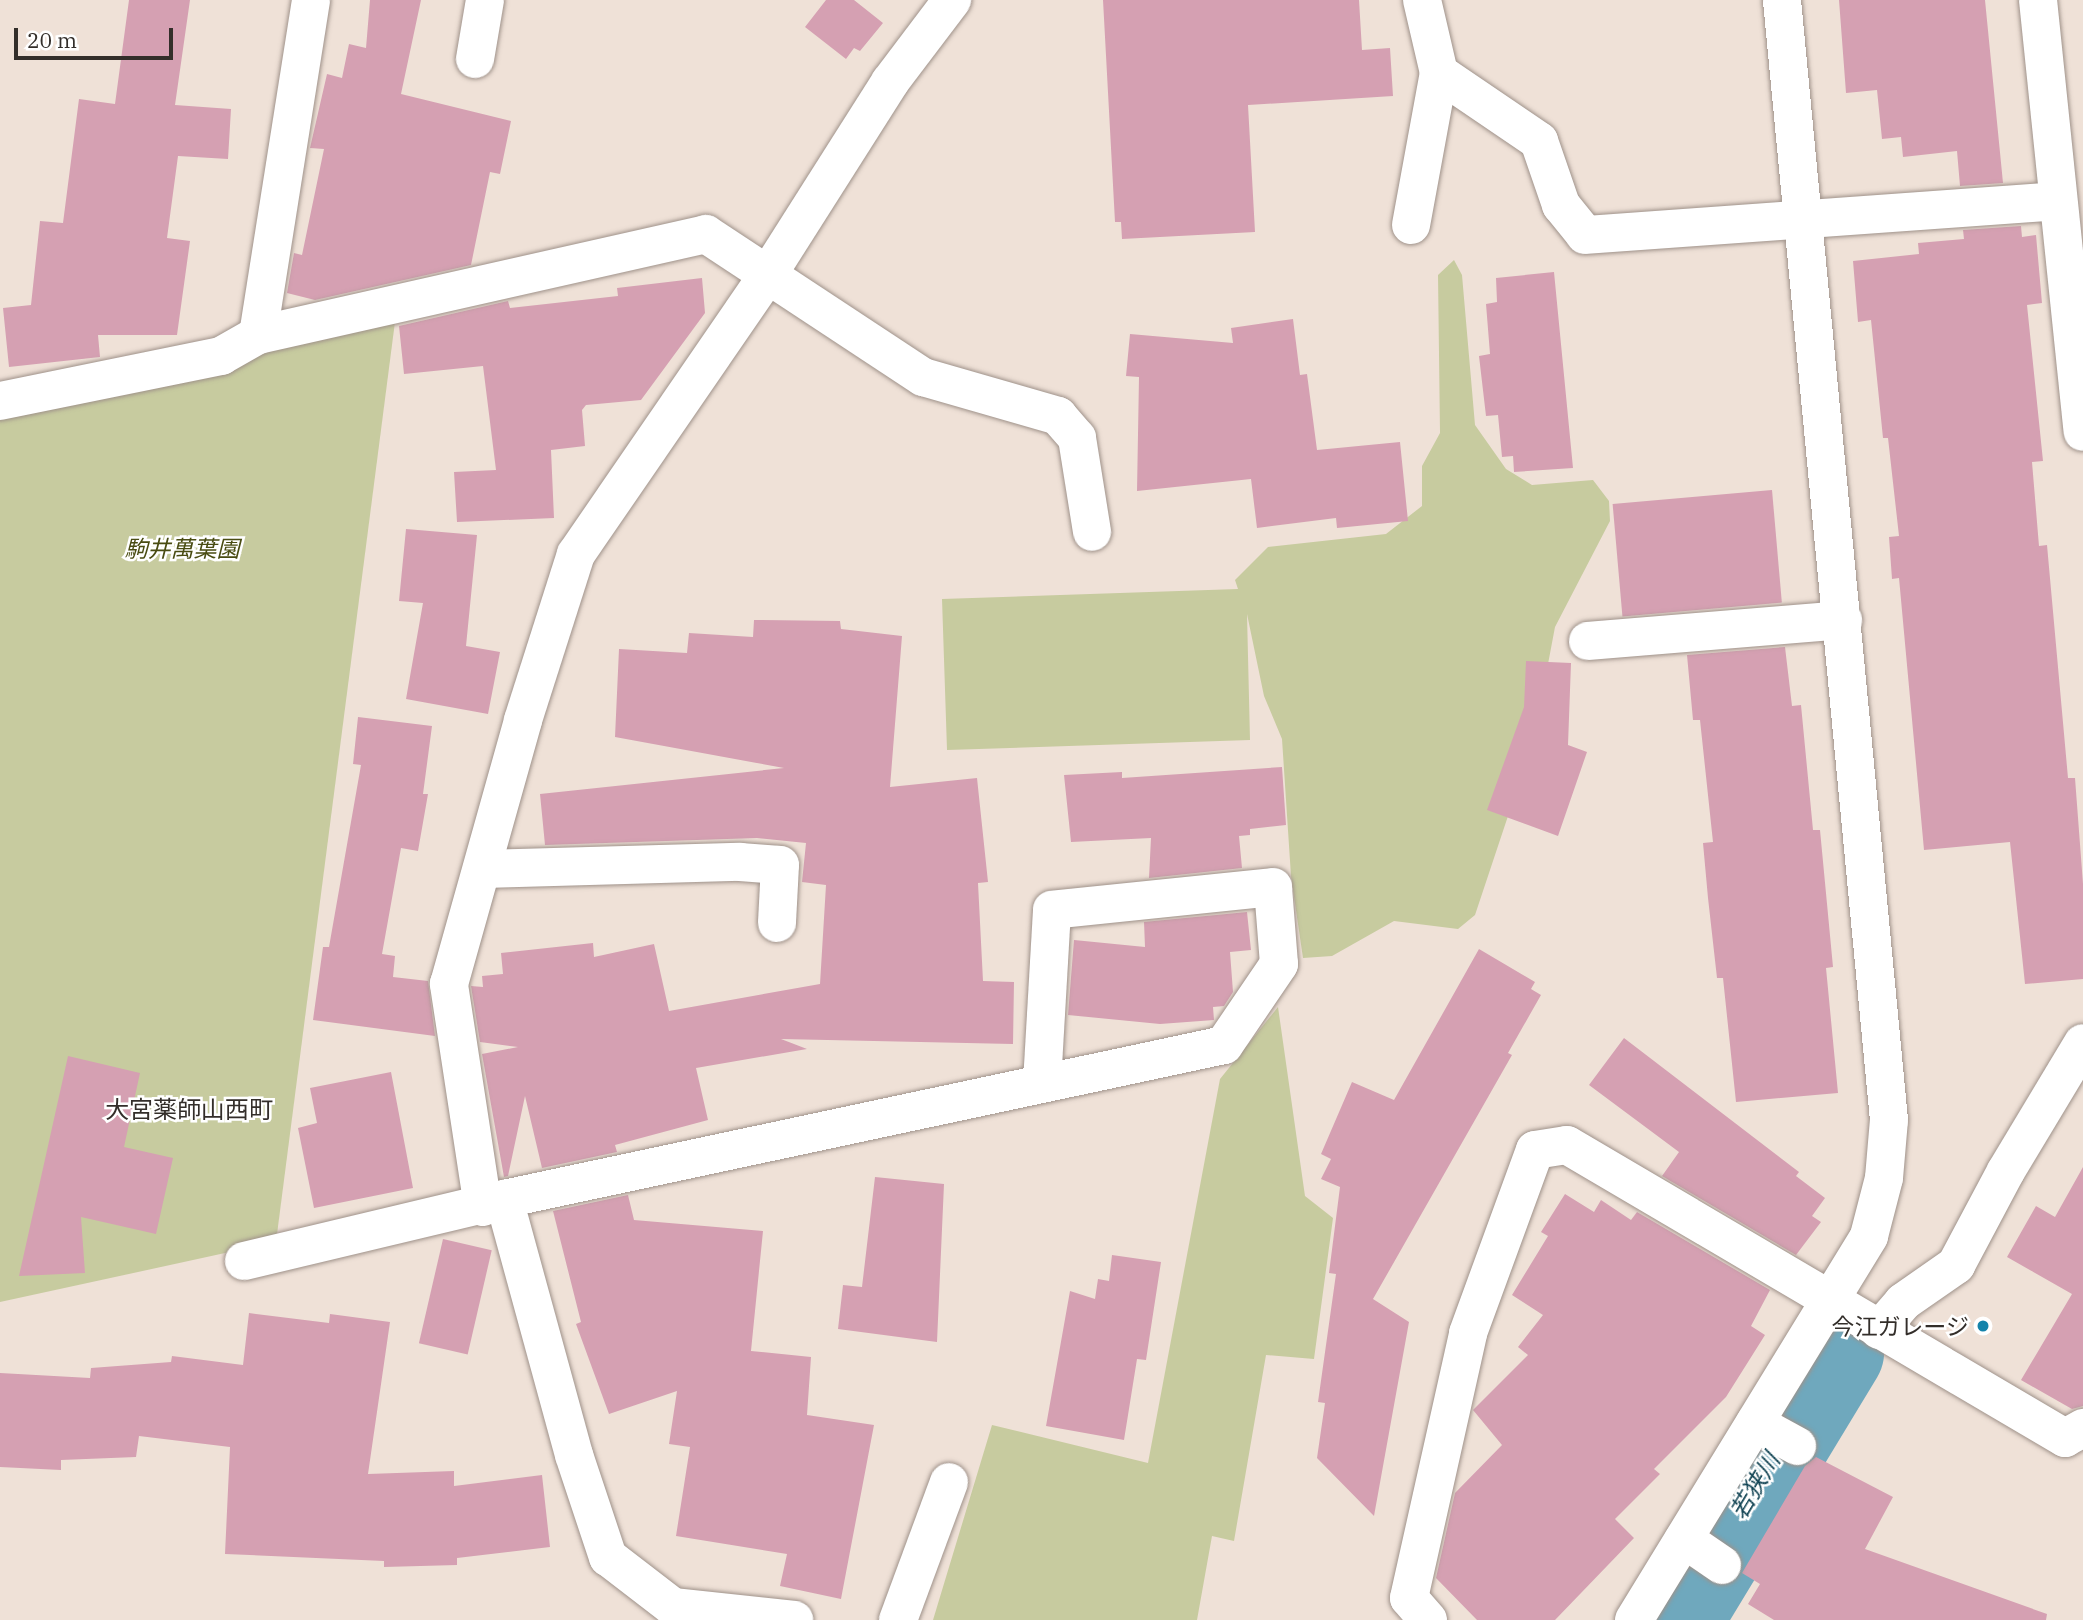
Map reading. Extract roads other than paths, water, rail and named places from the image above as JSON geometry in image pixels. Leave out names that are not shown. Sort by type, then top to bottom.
[{"type":"street","points":[[258,335],[311,0]]},
{"type":"street","points":[[475,59],[485,0]]},
{"type":"street","points":[[794,1620],[673,1606],[608,1557],[494,1203],[449,984],[469,902],[483,869],[523,720],[576,554],[766,276],[890,82],[953,0]]},
{"type":"street","points":[[1410,225],[1439,73],[1422,0]]},
{"type":"street","points":[[1782,0],[1889,1121],[1884,1178],[1869,1236],[1855,1316]]},
{"type":"street","points":[[2038,0],[2083,432]]},
{"type":"street","points":[[1439,73],[1539,141],[1561,205],[1585,235],[2058,201]]},
{"type":"street","points":[[0,401],[221,356],[258,335],[706,234],[923,377],[1058,416],[1077,438],[1092,531]]},
{"type":"street","points":[[1588,641],[1843,620]]},
{"type":"street","points":[[483,869],[740,862],[780,865],[778,923]]},
{"type":"street","points":[[244,1261],[1042,1082],[1224,1045],[1279,964],[1273,887],[1052,910],[1042,1082]]},
{"type":"street","points":[[1634,1620],[1755,1423],[1855,1316],[1903,1302],[1956,1265],[2006,1171],[2083,1043]]},
{"type":"street","points":[[1428,1620],[1409,1598],[1468,1333],[1535,1150],[1567,1145],[2065,1437],[2083,1429]]},
{"type":"street","points":[[1755,1423],[1797,1446]]},
{"type":"street","points":[[898,1620],[949,1482]]},
{"type":"street","points":[[1684,1539],[1722,1565]]},
{"type":"waterway","name":"若狭川","points":[[1674,1620],[1836,1352]]},
{"type":"place","name":"今江ガレージ","points":[[1983,1326]]},
{"type":"district","name":"大宮薬師山西町","points":[[189,1110]]},
{"type":"park label","name":"駒井萬葉園","points":[[182,548]]}]
